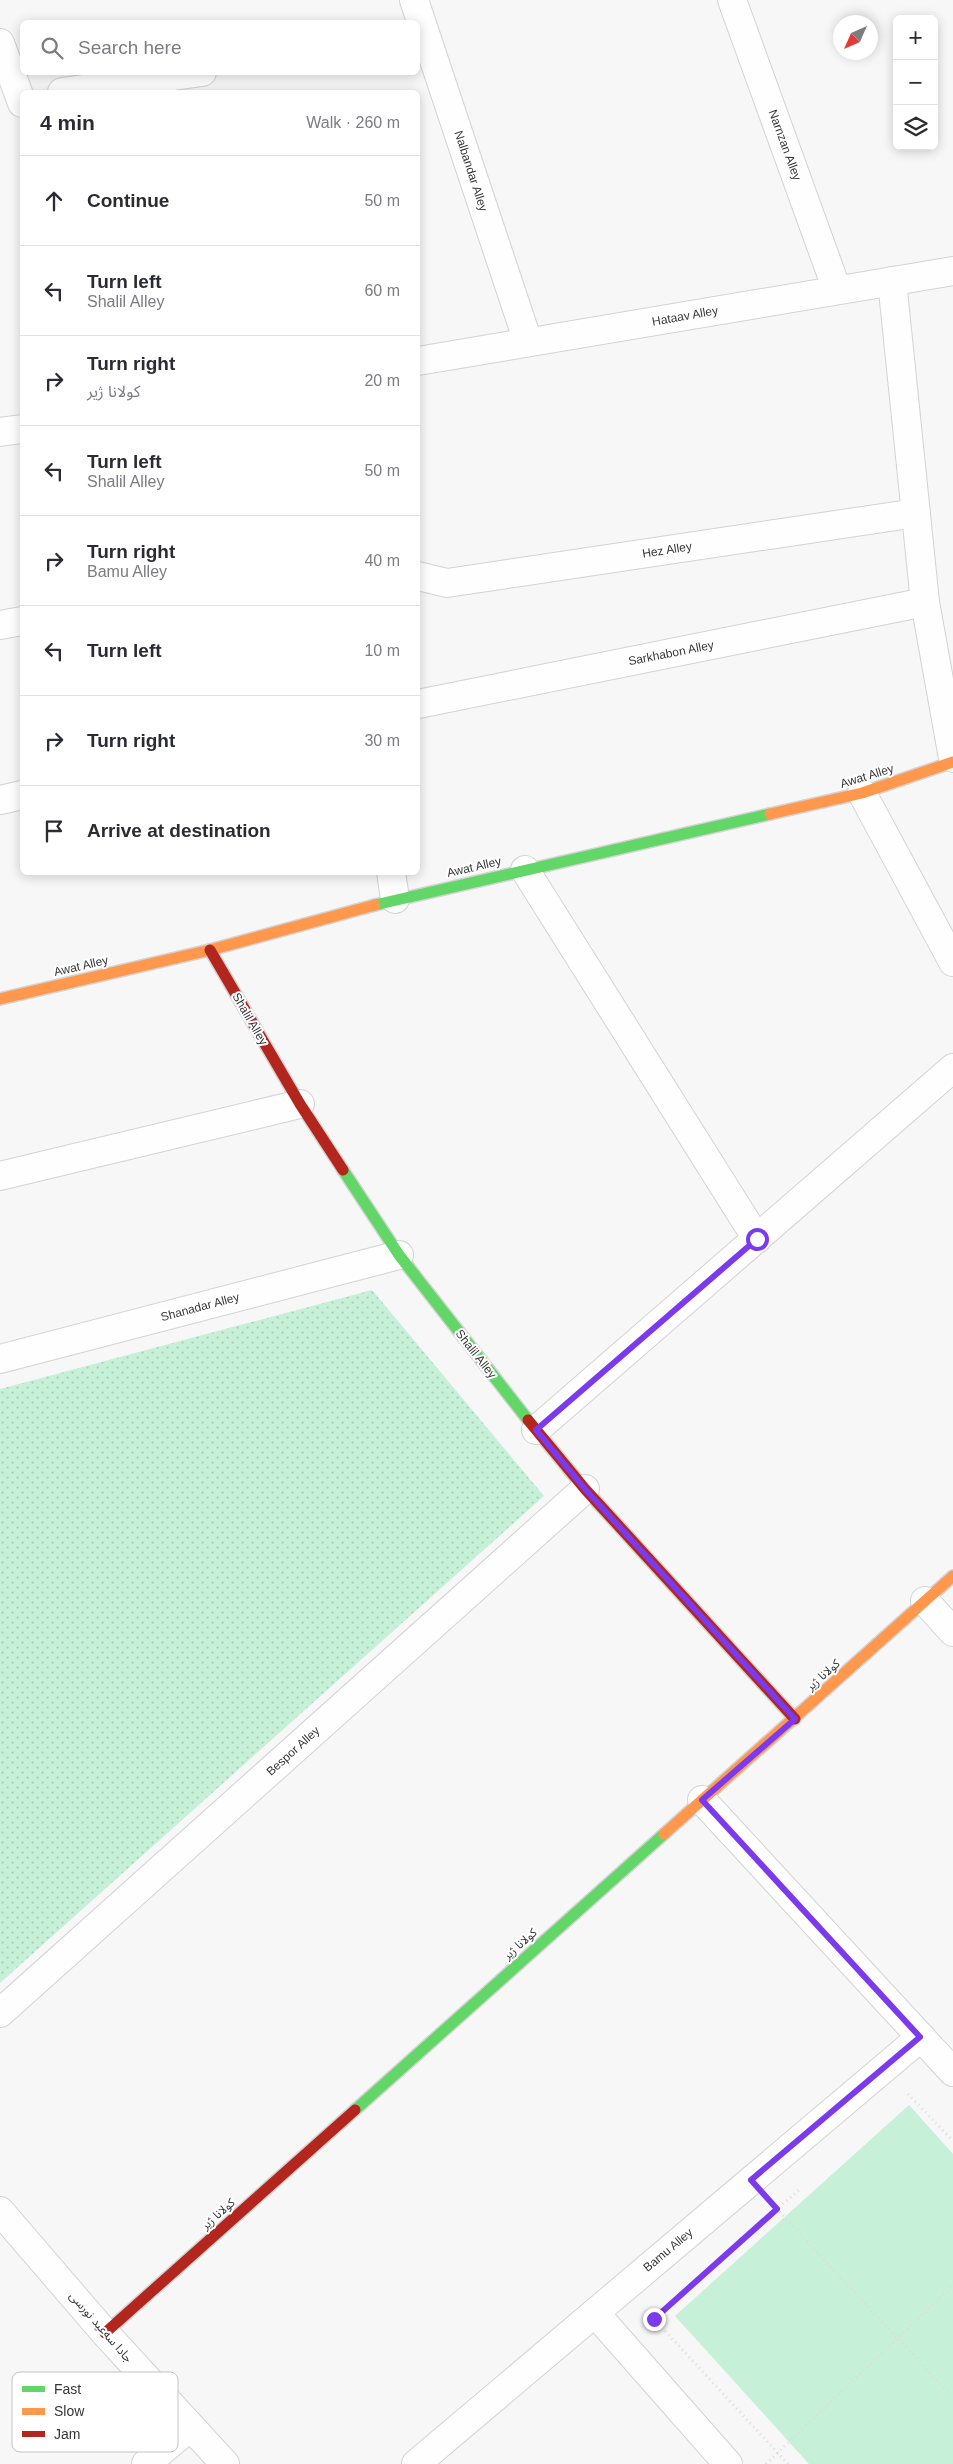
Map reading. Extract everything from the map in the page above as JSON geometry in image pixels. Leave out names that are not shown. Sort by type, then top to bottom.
[{"type":"street","name":"Nalbandar Alley","points":[[414,0],[418,20]]},
{"type":"street","name":"Narnzan Alley","points":[[732,0],[837,290]]},
{"type":"street","name":"Nalbandar Alley","points":[[422,41],[528,342]]},
{"type":"street","points":[[0,43],[20,95]]},
{"type":"street","points":[[76,90],[181,75]]},
{"type":"street","name":"Hataav Alley","points":[[420,361],[953,271]]},
{"type":"street","points":[[892,281],[925,602],[953,758]]},
{"type":"street","points":[[0,432],[20,429]]},
{"type":"street","name":"Hez Alley","points":[[420,576],[447,583],[916,512]]},
{"type":"street","name":"Sarkhabon Alley","points":[[420,704],[925,602]]},
{"type":"street","points":[[0,625],[20,621]]},
{"type":"street","name":"Awat Alley","points":[[0,999],[210,950],[394,899],[862,793],[953,762]]},
{"type":"street","points":[[862,793],[953,962]]},
{"type":"street","points":[[0,800],[20,795]]},
{"type":"street","points":[[525,870],[757,1239]]},
{"type":"street","points":[[391,875],[394,899]]},
{"type":"street","name":"Shalil Alley","points":[[210,950],[300,1104],[399,1255],[536,1430],[585,1489],[795,1719]]},
{"type":"street","points":[[536,1430],[953,1068]]},
{"type":"street","points":[[0,1176],[300,1104]]},
{"type":"street","name":"Shanadar Alley","points":[[0,1359],[399,1255]]},
{"type":"street","name":"Bespor Alley","points":[[0,2014],[585,1489]]},
{"type":"street","name":"کولانا ژیر","points":[[105,2333],[953,1576]]},
{"type":"street","points":[[925,1601],[953,1632]]},
{"type":"street","points":[[702,1800],[953,2072]]},
{"type":"street","name":"Bamu Alley","points":[[416,2464],[920,2037]]},
{"type":"street","name":"جادا سەعید نورسی","points":[[0,2210],[140,2372]]},
{"type":"street","points":[[595,2312],[728,2464]]},
{"type":"street","name":"جادا سەعید نورسی","points":[[178,2414],[225,2464]]},
{"type":"street","points":[[178,2437],[190,2427]]},
{"type":"street","points":[[146,2464],[160,2452]]},
{"type":"path","points":[[900,2099],[907,2092],[953,2142]]},
{"type":"path","points":[[751,2180],[953,2398]]},
{"type":"path","points":[[788,2464],[654,2319],[806,2183]]},
{"type":"path","points":[[766,2464],[953,2285]]},
{"type":"green space","points":[[372,1290],[544,1496],[0,1983],[0,1389]]},
{"type":"green space","points":[[909,2105],[953,2154],[953,2464],[809,2464],[675,2316]]},
{"type":"traffic: fast","points":[[375,905],[770,814]]},
{"type":"traffic: fast","points":[[343,1170],[399,1255],[528,1420]]},
{"type":"traffic: fast","points":[[355,2110],[664,1834]]},
{"type":"traffic: slow","points":[[770,814],[862,793],[953,762]]},
{"type":"traffic: slow","points":[[0,999],[210,950],[375,905]]},
{"type":"traffic: slow","points":[[664,1834],[953,1576]]},
{"type":"traffic: jam","points":[[210,950],[300,1104],[343,1170]]},
{"type":"traffic: jam","points":[[528,1420],[585,1489],[795,1719]]},
{"type":"traffic: jam","points":[[105,2333],[355,2110]]},
{"type":"route","points":[[654,2319],[777,2209],[751,2180],[920,2037],[702,1800],[795,1719],[585,1489],[536,1430],[757,1239]]}]
